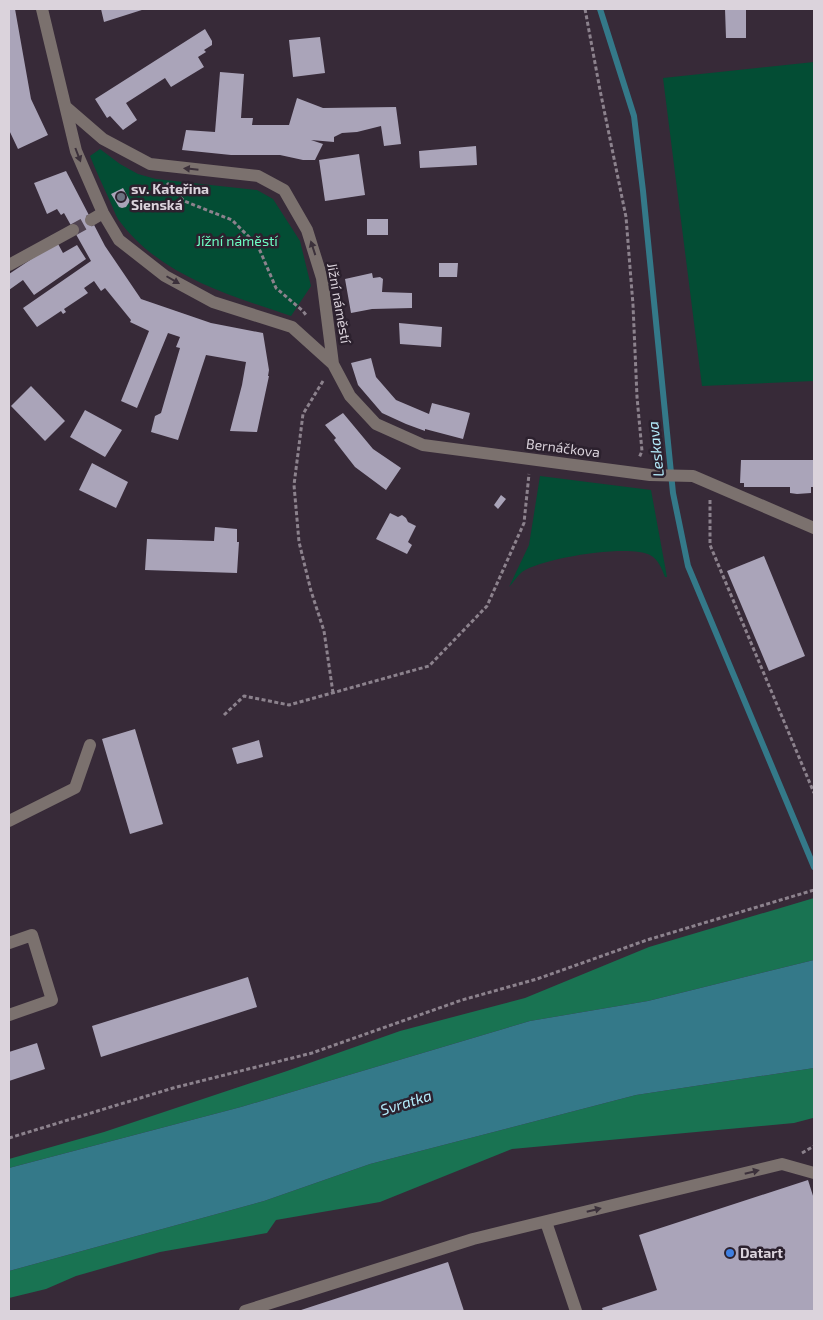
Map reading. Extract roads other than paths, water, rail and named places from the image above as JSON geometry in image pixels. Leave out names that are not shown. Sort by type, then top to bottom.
[{"type":"street","name":"Jižní náměstí","points":[[42,9],[76,151],[103,213],[119,240],[166,276],[212,302],[292,327],[334,364]]},
{"type":"street","name":"Jižní náměstí","points":[[66,107],[104,139],[150,164],[258,176],[284,190],[307,230],[322,278],[334,364]]},
{"type":"street","points":[[91,220],[103,213]]},
{"type":"street","points":[[9,265],[73,230]]},
{"type":"street","name":"Bernáčkova","points":[[334,364],[350,396],[376,424],[423,445],[650,475],[693,476],[814,528]]},
{"type":"street","points":[[9,821],[75,788],[90,745]]},
{"type":"street","points":[[9,943],[32,935],[52,1000],[9,1015]]},
{"type":"street","points":[[245,1311],[473,1239],[782,1164],[814,1173]]},
{"type":"street","points":[[546,1222],[576,1311]]},
{"type":"water","name":"Svratka","points":[[814,960],[814,1068],[636,1095],[370,1164],[264,1201],[9,1271],[9,1168],[241,1107],[530,1021],[648,1001]]},
{"type":"waterway","name":"Leskava","points":[[600,9],[634,116],[673,493],[688,566],[814,867]]},
{"type":"tunnel","points":[[73,230],[91,220]]},
{"type":"place","name":"sv. Kateřina Sienská","points":[[121,197]]},
{"type":"place","name":"Datart","points":[[730,1253]]},
{"type":"park label","name":"Jížní náměstí","points":[[237,241]]}]
